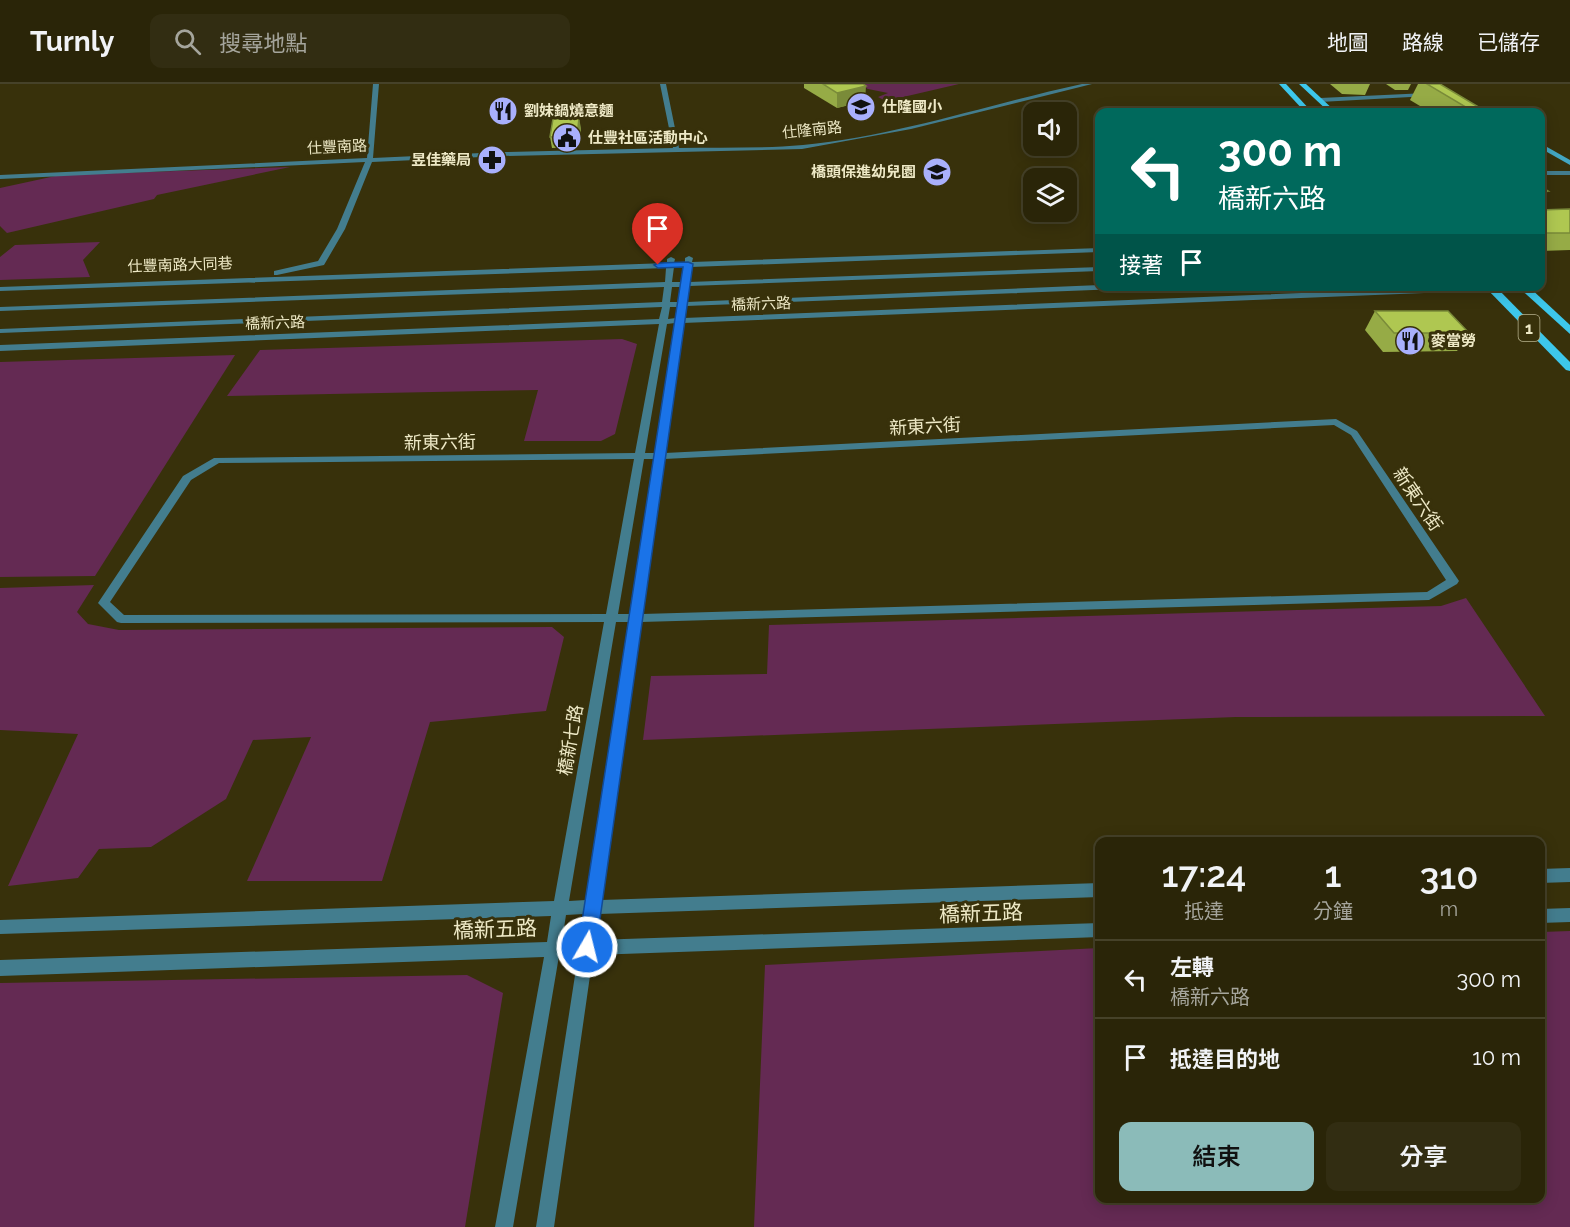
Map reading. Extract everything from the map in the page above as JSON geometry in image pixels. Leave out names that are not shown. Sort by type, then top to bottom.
[{"type":"main road","points":[[1282,84],[1305,108]]},
{"type":"main road","points":[[1302,84],[1329,108]]},
{"type":"main road","name":"1","points":[[1493,291],[1570,368]]},
{"type":"main road","name":"1","points":[[1526,291],[1570,331]]},
{"type":"street","name":"仕豐南路大同巷","points":[[1,286],[261,276],[321,263],[340,229],[370,159],[376,84]]},
{"type":"street","points":[[663,84],[676,149]]},
{"type":"street","name":"仕隆南路","points":[[676,149],[802,147],[832,144],[1089,84]]},
{"type":"street","points":[[1320,100],[1435,95]]},
{"type":"street","points":[[1545,148],[1570,163]]},
{"type":"street","name":"仕豐南路","points":[[0,177],[370,159],[676,149]]},
{"type":"street","points":[[1545,173],[1570,172]]},
{"type":"street","points":[[1,286],[689,261],[1095,250]]},
{"type":"street","points":[[545,1227],[689,261]]},
{"type":"street","name":"橋新七路","points":[[504,1227],[609,618],[666,305],[671,262]]},
{"type":"street","name":"橋新六路","points":[[0,309],[1095,269]]},
{"type":"street","name":"橋新六路","points":[[0,331],[1095,288]]},
{"type":"street","name":"橋新六路","points":[[0,348],[1391,291]]},
{"type":"street","name":"新東六街","points":[[1336,422],[1354,433],[1453,581],[1429,596],[635,618],[121,619],[104,603],[187,477],[217,460],[638,456],[1336,422]]},
{"type":"street","points":[[1545,876],[1570,875]]},
{"type":"street","name":"橋新五路","points":[[0,927],[1095,890]]},
{"type":"street","points":[[1545,916],[1570,915]]},
{"type":"street","name":"橋新五路","points":[[0,968],[552,947],[1095,930]]},
{"type":"shaded area","points":[[859,84],[959,84],[886,101],[878,97],[888,93],[868,89]]},
{"type":"shaded area","points":[[290,167],[157,195],[154,199],[7,233],[0,226],[0,188],[60,175]]},
{"type":"shaded area","points":[[100,242],[83,260],[90,277],[0,280],[0,257],[15,245]]},
{"type":"shaded area","points":[[622,339],[637,344],[615,434],[601,441],[524,441],[538,390],[227,396],[260,350]]},
{"type":"shaded area","points":[[235,355],[95,576],[0,577],[0,362]]},
{"type":"shaded area","points":[[94,585],[77,612],[88,624],[119,630],[552,627],[564,637],[546,711],[430,722],[382,881],[247,881],[311,737],[253,740],[226,799],[151,847],[99,849],[78,878],[8,886],[78,734],[0,730],[0,588]]},
{"type":"shaded area","points":[[1466,598],[1545,716],[1236,717],[643,740],[651,676],[767,674],[769,625],[1441,606]]},
{"type":"shaded area","points":[[1570,931],[1570,1227],[754,1227],[765,965],[1095,948],[1095,1203],[1545,1203],[1545,932]]},
{"type":"shaded area","points":[[467,975],[503,993],[465,1227],[0,1227],[0,983]]},
{"type":"building","points":[[823,84],[863,84],[866,86],[837,93]]},
{"type":"building","points":[[1427,84],[1440,84],[1480,108],[1467,108]]},
{"type":"building","points":[[579,118],[577,136],[550,137],[553,119]]},
{"type":"building","points":[[1570,209],[1570,233],[1545,233],[1545,210]]},
{"type":"building","points":[[1375,311],[1448,311],[1469,333],[1394,333]]},
{"type":"place","name":"仕隆國小","points":[[861,107]]},
{"type":"place","name":"劉妹鍋燒意麵","points":[[503,111]]},
{"type":"place","name":"仕豐社區活動中心","points":[[567,138]]},
{"type":"place","name":"昱佳藥局","points":[[492,160]]},
{"type":"place","name":"橋頭保進幼兒園","points":[[937,172]]},
{"type":"place","name":"麥當勞","points":[[1410,341]]},
{"type":"route","points":[[587,947],[676,342],[684,304],[688,264],[658,265]]}]
